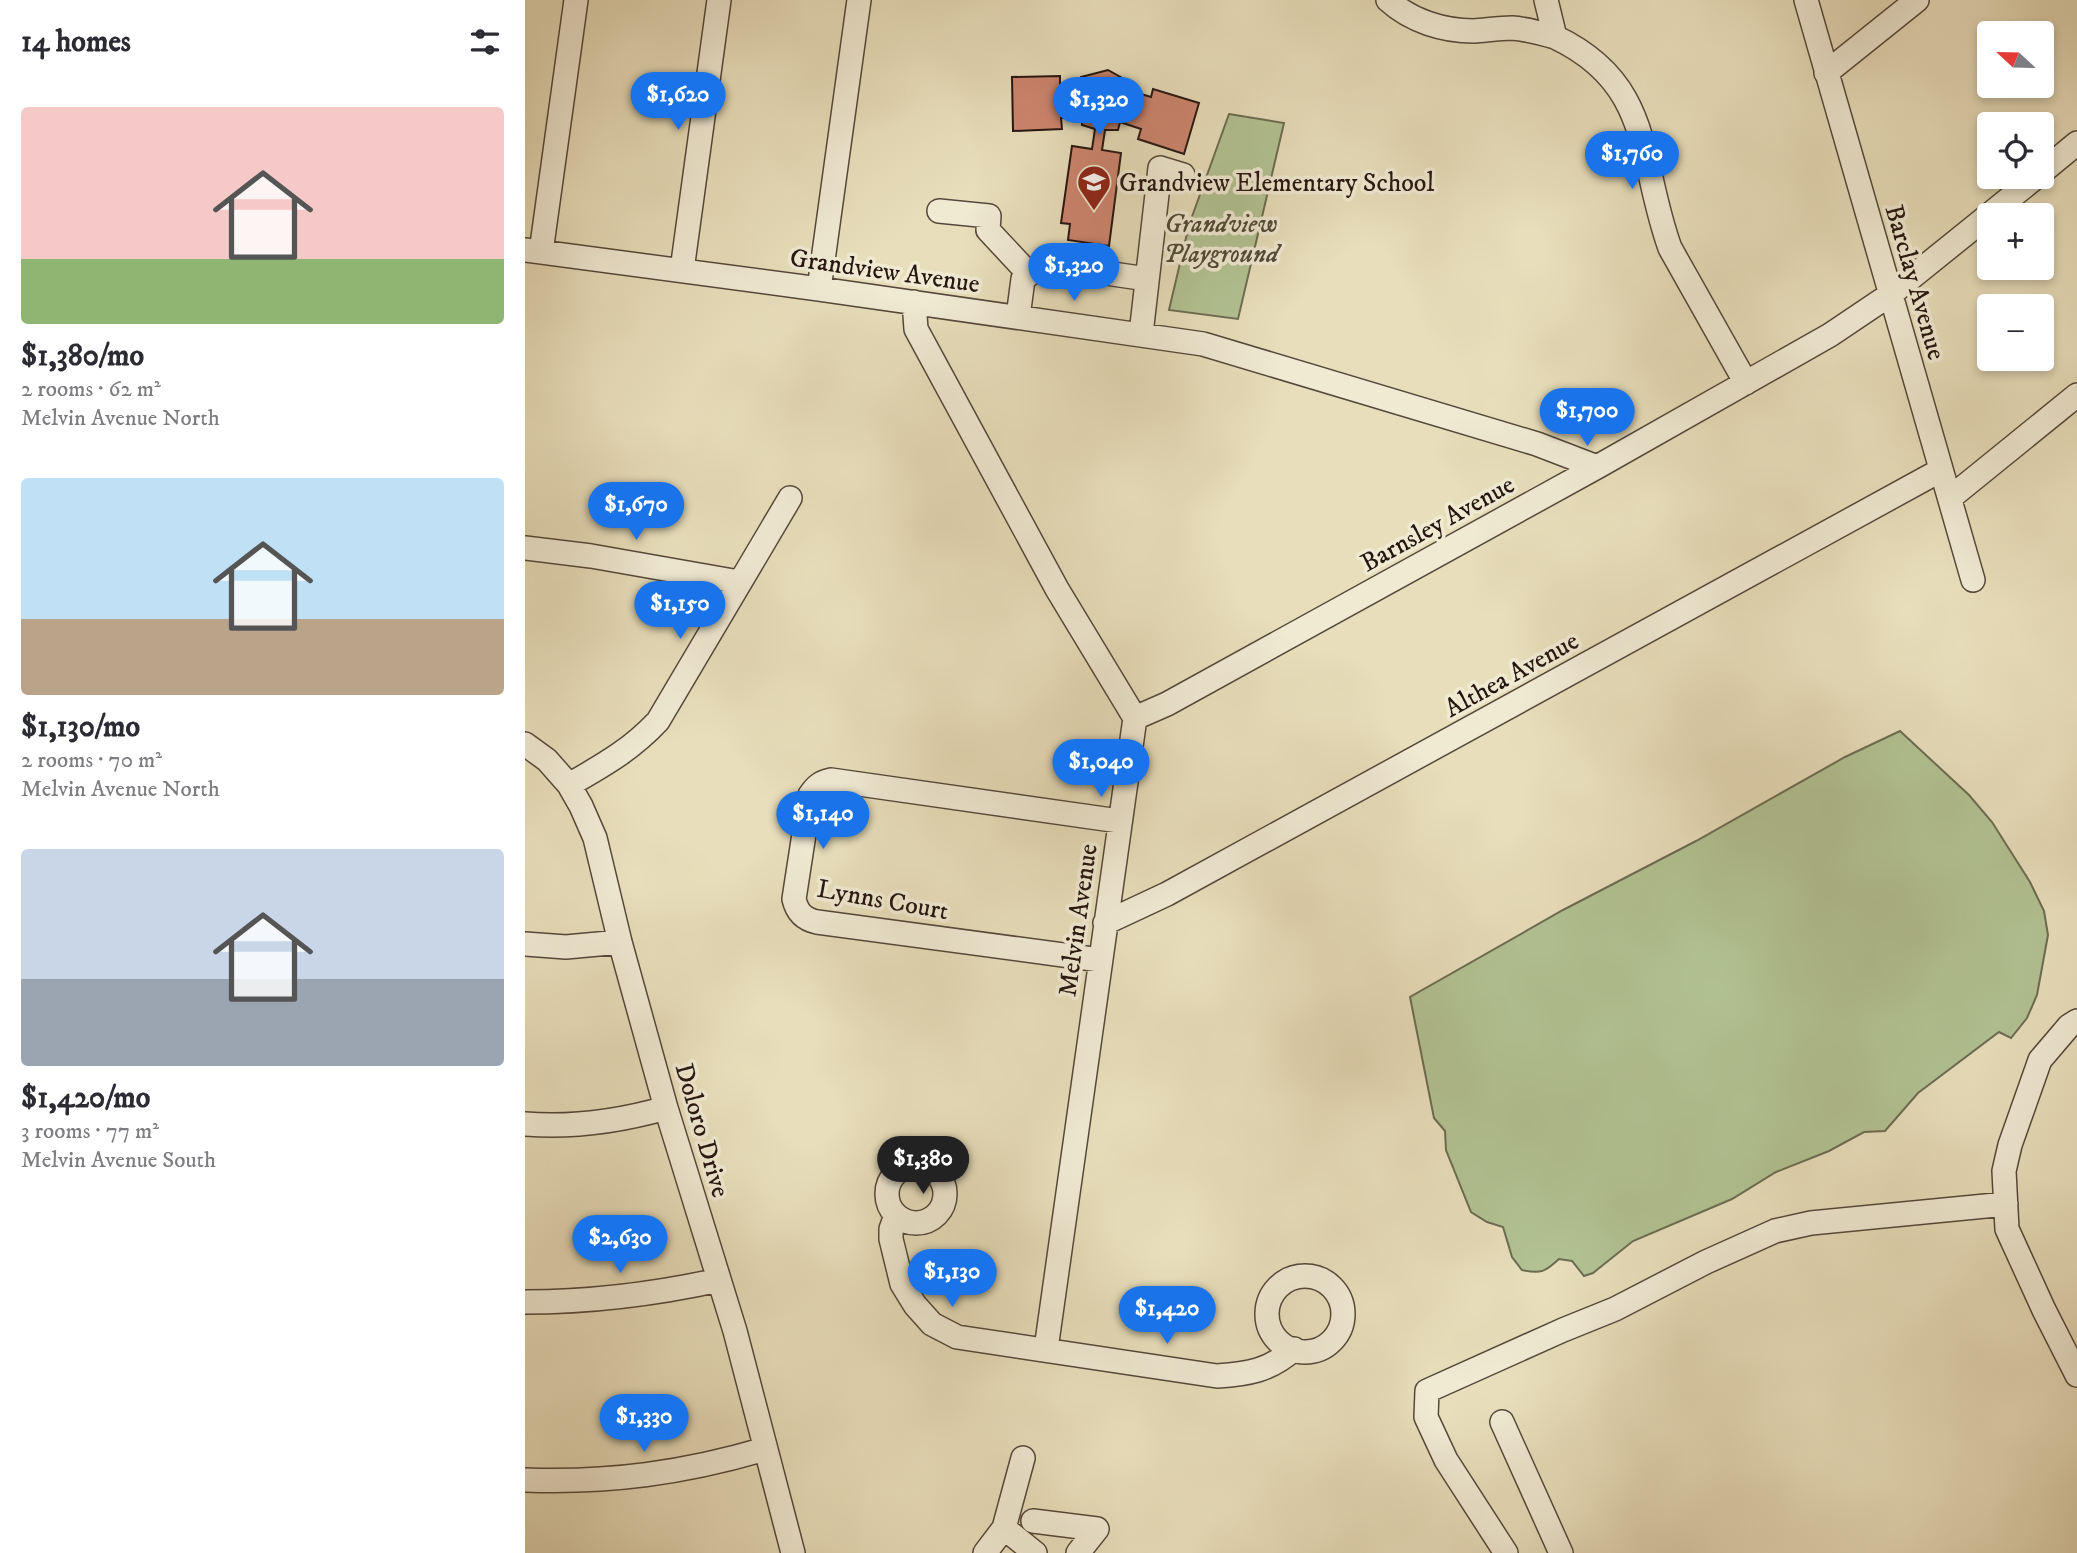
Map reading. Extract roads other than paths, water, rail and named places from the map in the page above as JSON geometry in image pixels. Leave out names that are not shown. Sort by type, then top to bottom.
[{"type":"street","points":[[533,251],[576,0]]},
{"type":"street","points":[[682,270],[719,0]]},
{"type":"street","points":[[819,289],[859,0]]},
{"type":"street","points":[[1388,0],[1410,16],[1451,29],[1472,31],[1510,28],[1536,31],[1555,37],[1576,47],[1597,62],[1614,80],[1628,102],[1647,157],[1670,248],[1746,383]]},
{"type":"street","points":[[1546,0],[1555,37]]},
{"type":"street","name":"Barclay Avenue","points":[[1806,0],[1973,580]]},
{"type":"street","points":[[1826,74],[1917,0]]},
{"type":"street","points":[[2054,162],[2077,143]]},
{"type":"street","points":[[1141,334],[1160,168],[1183,174]]},
{"type":"street","name":"Barnsley Avenue","points":[[1135,718],[1167,704],[1830,335],[1891,294],[2021,189]]},
{"type":"street","points":[[939,211],[989,216],[988,230],[1029,274]]},
{"type":"street","name":"Grandview Avenue","points":[[533,251],[1193,342],[1537,444],[1597,467]]},
{"type":"street","points":[[1018,317],[1023,279],[1040,267],[1051,265],[1147,279]]},
{"type":"street","points":[[914,302],[916,329],[1057,589],[1135,718]]},
{"type":"street","points":[[1950,498],[2077,395]]},
{"type":"street","name":"Althea Avenue","points":[[1105,923],[1167,894],[1941,470]]},
{"type":"street","points":[[569,785],[622,754],[642,739],[658,721],[790,498]]},
{"type":"street","points":[[525,548],[591,556],[739,582]]},
{"type":"street","name":"Melvin Avenue","points":[[1046,1349],[1135,718]]},
{"type":"street","name":"Doloro Drive","points":[[525,744],[547,760],[569,785],[595,838],[620,942],[666,1108],[734,1331],[793,1553]]},
{"type":"street","name":"Lynns Court","points":[[1100,960],[817,922],[802,916],[794,899],[810,795],[815,787],[831,780],[1119,821]]},
{"type":"street","points":[[525,944],[566,947],[620,942]]},
{"type":"street","points":[[2077,1021],[2069,1026],[2040,1060],[2010,1145],[2004,1171],[2007,1229],[2077,1375]]},
{"type":"street","points":[[525,1124],[575,1125],[606,1122],[666,1108]]},
{"type":"street","points":[[1506,1553],[1446,1460],[1426,1417],[1427,1391],[1615,1309],[1706,1262],[1775,1231],[1811,1223],[2006,1204]]},
{"type":"street","points":[[896,1215],[891,1239],[902,1284],[915,1306],[932,1324],[957,1337],[1217,1376],[1268,1368],[1294,1349]]},
{"type":"street","points":[[525,1302],[565,1302],[633,1296],[719,1280]]},
{"type":"street","points":[[1502,1422],[1561,1553]]},
{"type":"street","points":[[525,1480],[589,1481],[644,1476],[712,1464],[765,1449]]},
{"type":"street","points":[[985,1553],[1003,1528],[1023,1458]]},
{"type":"street","points":[[1033,1521],[1097,1529],[1078,1553]]},
{"type":"street","points":[[1003,1528],[1035,1553]]},
{"type":"place","name":"Grandview Elementary School","points":[[1094,212]]},
{"type":"park label","name":"Grandview Playground","points":[[1221,238]]}]
